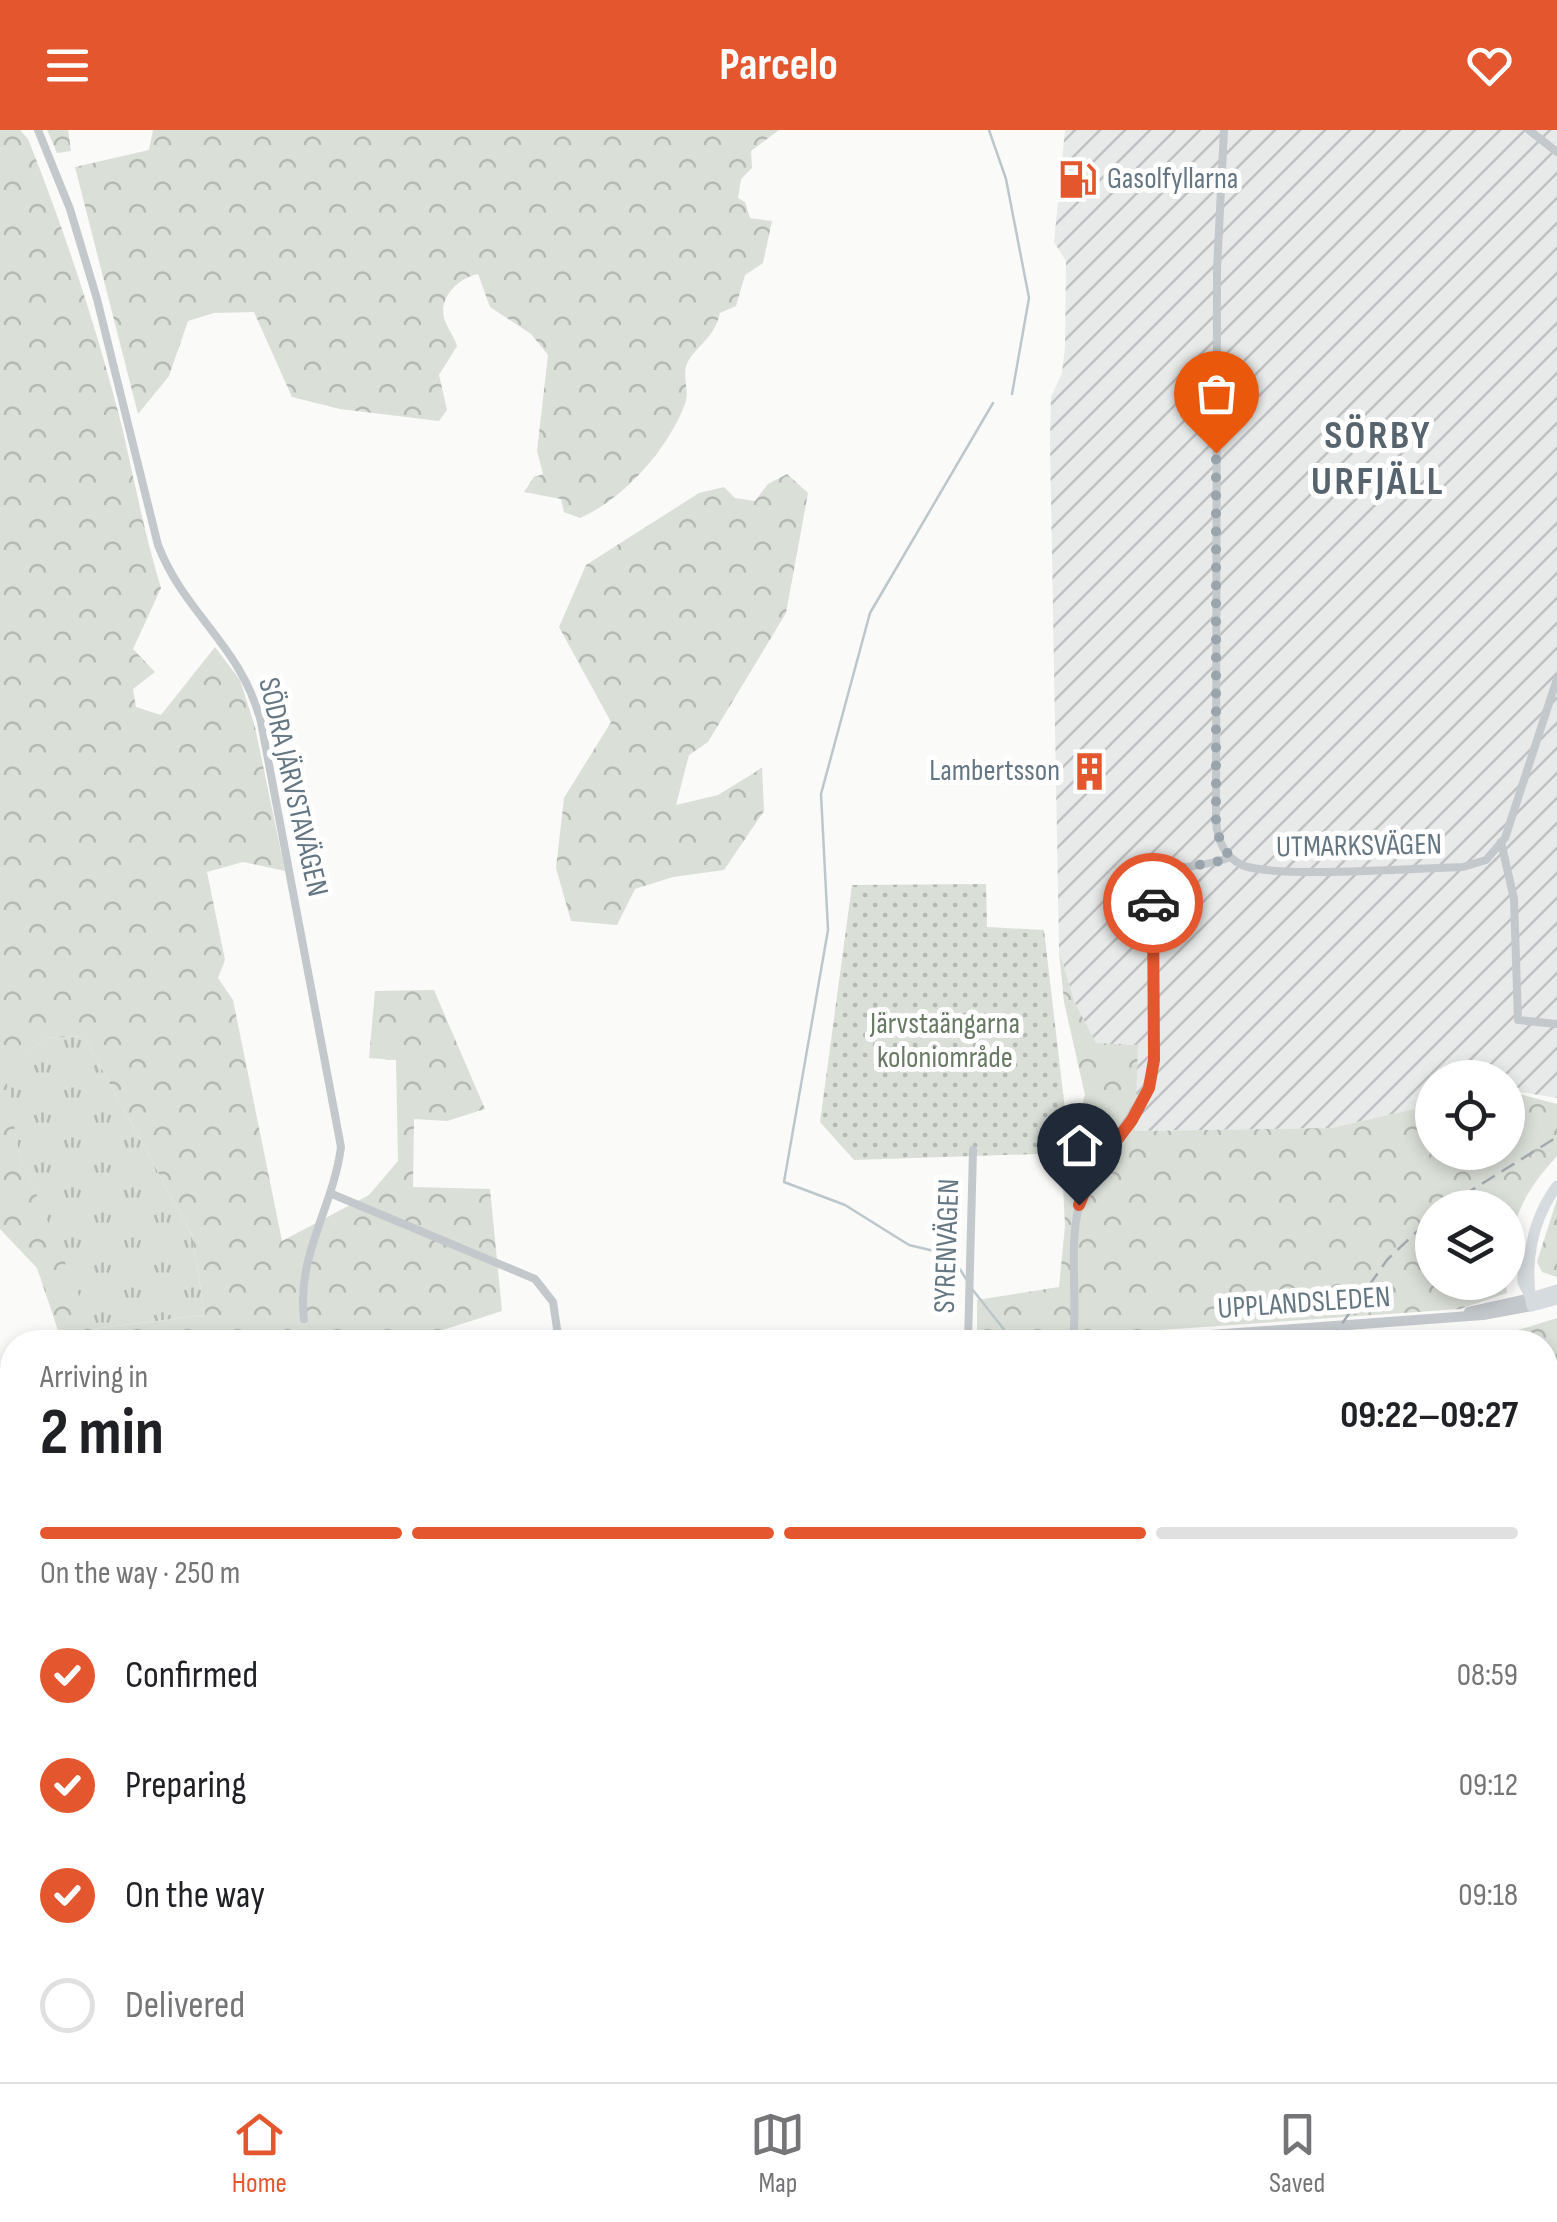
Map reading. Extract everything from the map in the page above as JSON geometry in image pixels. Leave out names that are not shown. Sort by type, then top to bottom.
[{"type":"main road","points":[[1532,1302],[1522,1282],[1525,1241],[1533,1214],[1557,1177]]},
{"type":"main road","points":[[1532,1302],[1529,1267],[1535,1227],[1557,1186]]},
{"type":"main road","points":[[1532,1302],[1557,1290]]},
{"type":"main road","points":[[1532,1302],[1557,1299]]},
{"type":"street","name":"SÖDRA JÄRVSTAVÄGEN","points":[[38,130],[70,209],[92,281],[124,393],[158,545],[172,580],[231,651],[256,701],[283,818],[340,1136],[332,1194],[305,1261],[300,1288],[304,1319]]},
{"type":"street","points":[[1074,1330],[1079,1205],[1094,1170],[1132,1120],[1149,1088],[1154,1060],[1152,884],[1158,876],[1175,870],[1210,866],[1230,857],[1217,832],[1216,770],[1216,268],[1224,130]]},
{"type":"street","points":[[1528,130],[1557,152]]},
{"type":"street","points":[[1557,679],[1501,842],[1514,900],[1518,1020],[1557,1024]]},
{"type":"street","name":"UTMARKSVÄGEN","points":[[1230,857],[1248,868],[1270,871],[1463,867],[1486,860],[1501,842]]},
{"type":"street","name":"SYRENVÄGEN","points":[[968,1330],[972,1150]]},
{"type":"street","points":[[332,1194],[534,1279],[550,1296],[557,1330]]},
{"type":"street","name":"UPPLANDSLEDEN","points":[[1260,1330],[1461,1315],[1532,1302]]},
{"type":"shaded area","points":[[1065,130],[1557,130],[1557,1098],[1525,1093],[1525,1060],[1415,1060],[1415,1109],[1331,1128],[1134,1131],[1138,1045],[1096,1044],[1075,1003],[1059,951],[1050,442],[1051,397],[1062,373],[1065,347],[1066,261],[1054,242]]},
{"type":"green space","points":[[0,130],[20,130],[28,139],[68,247],[123,431],[161,588],[133,649],[155,672],[133,689],[136,707],[161,715],[215,647],[240,680],[255,727],[285,871],[243,862],[207,872],[225,960],[218,978],[233,1000],[282,1241],[369,1195],[398,1161],[396,1060],[369,1058],[375,991],[434,990],[485,1109],[447,1121],[414,1119],[413,1187],[490,1189],[502,1311],[443,1330],[58,1330],[37,1268],[0,1229]],"holes":[[[84,1036],[192,1235],[205,1315],[93,1329],[19,1153],[4,1067],[47,1038]]]},
{"type":"green space","points":[[47,130],[68,130],[71,151],[57,153]]},
{"type":"green space","points":[[153,130],[779,130],[751,151],[752,168],[741,179],[738,198],[745,202],[750,218],[772,221],[763,263],[745,275],[736,306],[720,313],[711,333],[690,358],[685,369],[685,404],[656,455],[613,498],[580,518],[564,512],[561,499],[524,492],[534,477],[543,474],[537,451],[548,355],[531,334],[490,307],[478,274],[456,285],[446,298],[443,314],[457,346],[439,375],[447,410],[439,421],[340,409],[292,397],[254,312],[214,313],[188,321],[169,376],[138,414],[75,167],[149,150]]},
{"type":"green space","points":[[787,474],[808,493],[786,613],[708,742],[689,755],[676,805],[718,795],[762,768],[764,811],[724,870],[673,877],[635,889],[617,925],[571,921],[556,868],[564,798],[611,722],[559,627],[586,565],[699,493],[724,487],[735,498],[755,501],[768,484]]},
{"type":"green space","name":"Järvstaängarna koloniområde","points":[[986,884],[987,927],[1044,930],[1065,1110],[1037,1154],[854,1160],[820,1122],[852,885]]},
{"type":"green space","points":[[1059,951],[1075,1003],[1096,1043],[1138,1045],[1135,1131],[1331,1128],[1415,1109],[1415,1170],[1525,1170],[1525,1096],[1557,1104],[1557,1156],[1525,1201],[1525,1190],[1415,1190],[1415,1300],[1486,1300],[1460,1309],[1159,1330],[977,1330],[977,1300],[1059,1287],[1065,1226],[1062,1167],[1085,1095],[1064,1002]]},
{"type":"green space","points":[[84,1036],[192,1235],[205,1315],[92,1329],[19,1153],[3,1067],[47,1038]]},
{"type":"green space","points":[[1557,1199],[1557,1277],[1542,1272],[1537,1262]]},
{"type":"green space","points":[[1557,1318],[1557,1330],[1518,1330]]},
{"type":"waterway","points":[[989,130],[1006,179],[1029,298],[1012,394]]},
{"type":"waterway","points":[[968,1282],[951,1255],[909,1245],[845,1205],[784,1182],[828,930],[821,794],[870,613],[993,403]]},
{"type":"waterway","points":[[972,1289],[1004,1330]]},
{"type":"railway","points":[[1472,1190],[1557,1137]]},
{"type":"railway","points":[[1337,1330],[1387,1260],[1415,1233]]},
{"type":"way so far","points":[[1153,903],[1152,884],[1158,876],[1210,866],[1230,857],[1220,842],[1216,820],[1216,453]]},
{"type":"place","name":"Gasolfyllarna","points":[[1077,179]]},
{"type":"place","name":"Lambertsson","points":[[1090,771]]},
{"type":"district","name":"SÖRBY URFJÄLL","points":[[1378,459]]},
{"type":"route","points":[[1079,1205],[1094,1170],[1132,1120],[1149,1088],[1154,1060],[1153,903]]}]
